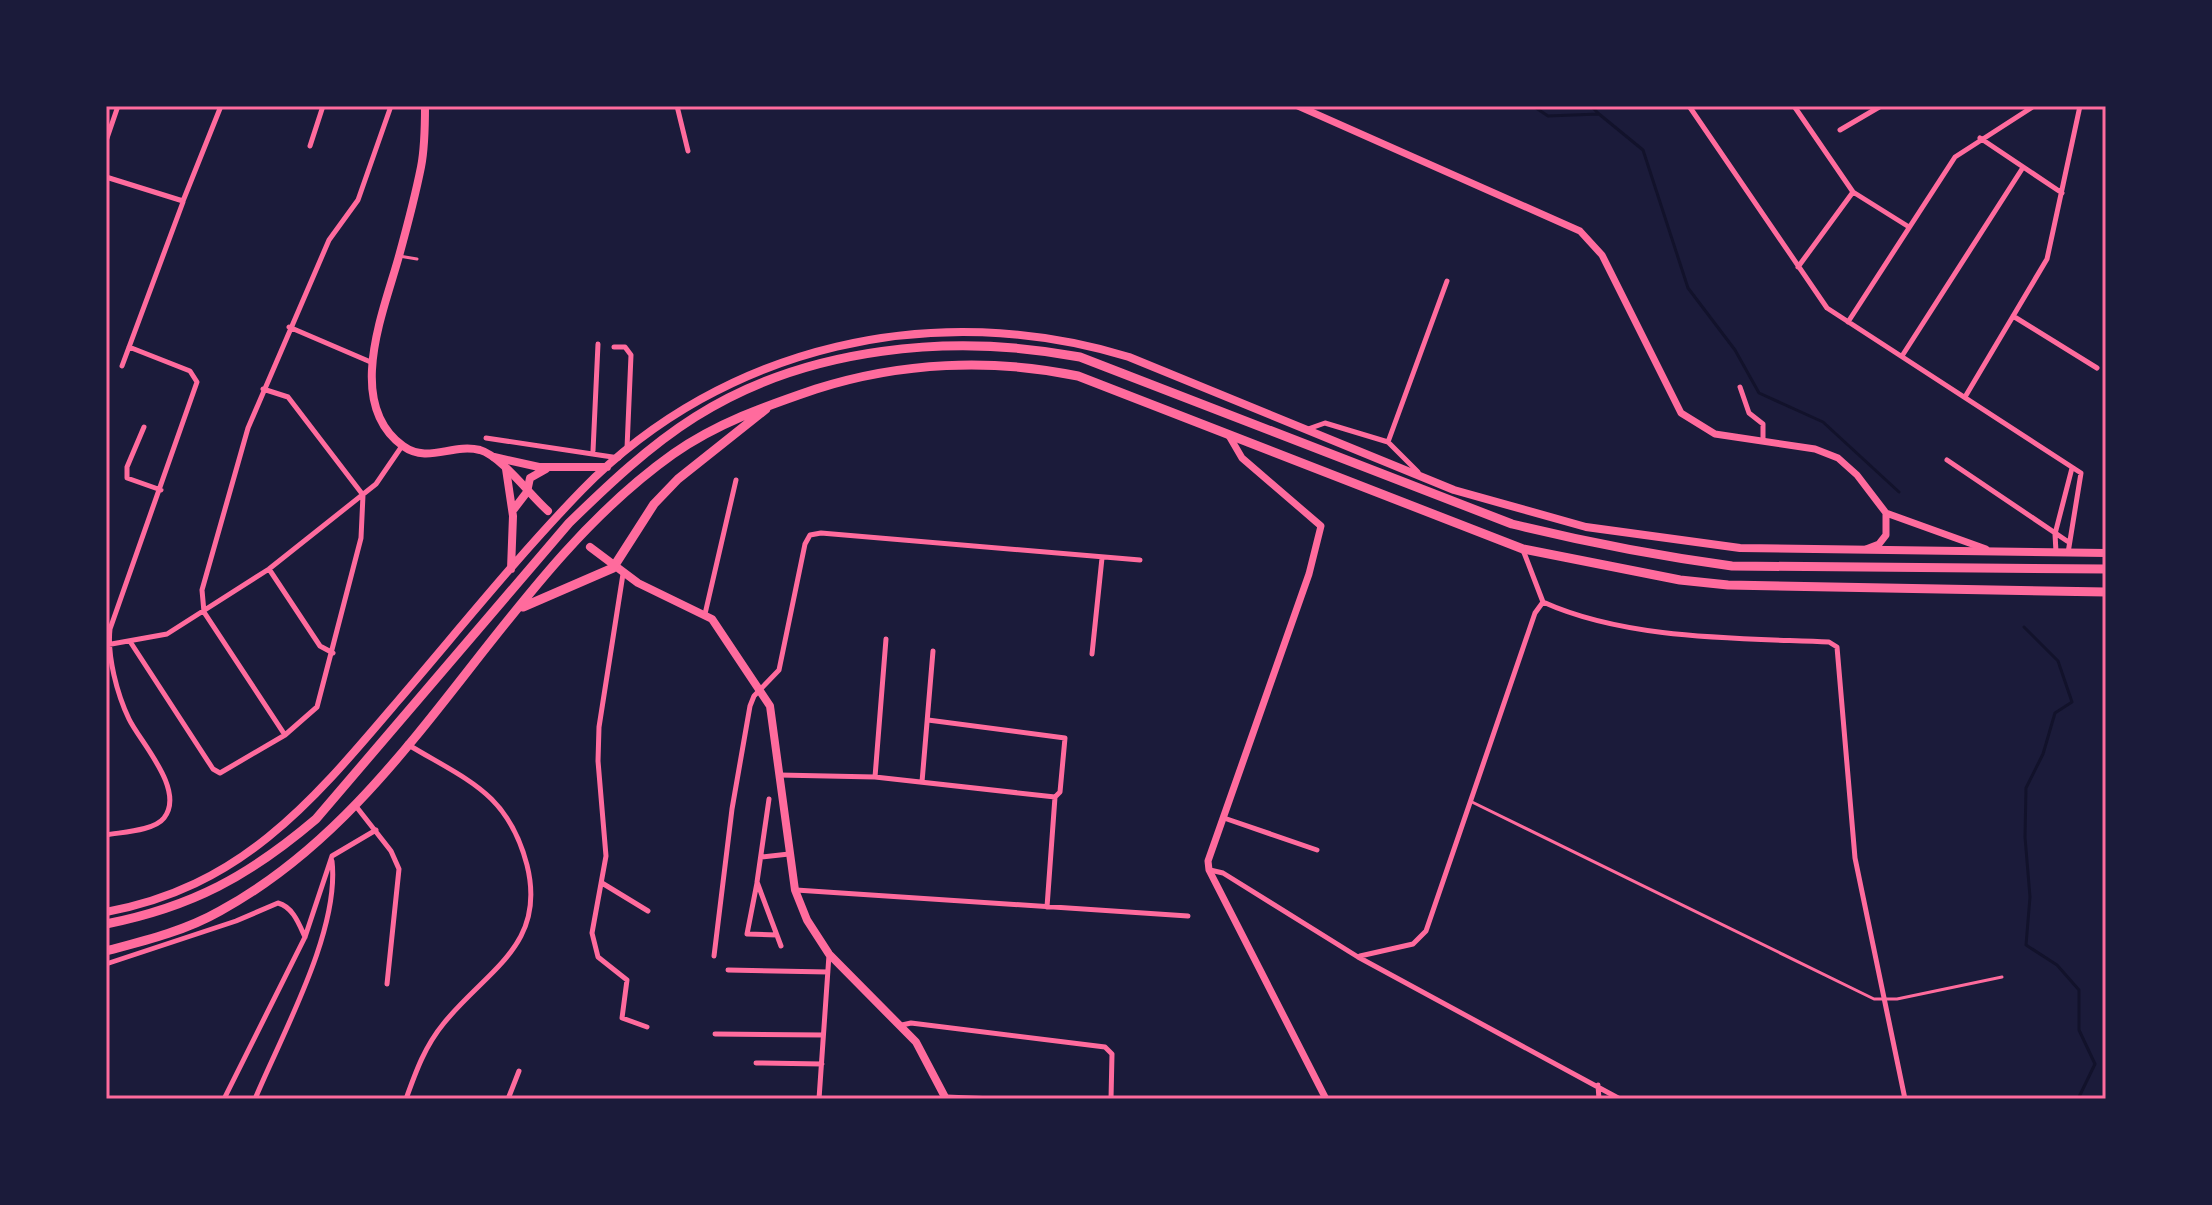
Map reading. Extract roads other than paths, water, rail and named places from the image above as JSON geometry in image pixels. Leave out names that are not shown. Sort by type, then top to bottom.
[{"type":"highway","points":[[106,924],[180,906],[244,875],[273,855],[316,819],[569,523],[609,484],[696,417],[753,388],[842,359],[909,348],[989,346],[1022,346],[1080,357],[1512,524],[1690,560],[1732,566],[2106,569]]},
{"type":"highway","points":[[106,951],[174,930],[218,912],[245,896],[314,842],[354,805],[582,535],[638,481],[705,434],[773,403],[858,376],[931,366],[1037,368],[1078,376],[1523,549],[1680,580],[1728,585],[2106,592]]},
{"type":"highway","points":[[520,608],[618,571],[654,504],[678,479],[773,403]]},
{"type":"main road","points":[[425,106],[421,166],[377,331],[373,364],[379,415],[403,445],[423,455],[463,448],[524,465],[607,467]]},
{"type":"main road","points":[[106,912],[187,889],[225,870],[270,837],[334,776],[511,569],[607,467],[627,451],[713,394],[811,352],[903,333],[949,330],[1031,333],[1077,341],[1129,357],[1421,476],[1514,509],[1586,527],[1740,548],[2106,553]]},
{"type":"main road","points":[[494,457],[548,511]]},
{"type":"main road","points":[[513,516],[518,500],[527,492],[533,476],[554,468]]},
{"type":"main road","points":[[506,469],[513,516],[511,569]]},
{"type":"main road","points":[[590,547],[618,571],[705,614],[717,624],[761,689],[770,706],[795,890],[807,920],[829,954],[902,1025],[924,1055],[946,1098]]},
{"type":"street","points":[[106,141],[109,121],[118,106]]},
{"type":"street","points":[[122,366],[221,106]]},
{"type":"street","points":[[310,146],[323,106]]},
{"type":"street","points":[[285,735],[204,612],[202,590],[248,428],[263,389],[329,240],[358,200],[391,106]]},
{"type":"street","points":[[677,106],[688,151]]},
{"type":"street","points":[[1298,106],[1580,231],[1602,255],[1681,413],[1715,434],[1815,449],[1838,458],[1857,475],[1886,513],[1963,543],[2016,554]]},
{"type":"street","points":[[1689,106],[1827,308],[2083,478],[2067,541],[2068,553]]},
{"type":"street","points":[[1794,106],[1853,192],[1909,227]]},
{"type":"street","points":[[1840,130],[1881,106]]},
{"type":"street","points":[[1848,322],[1953,160],[1980,138],[2034,106]]},
{"type":"street","points":[[1965,397],[2046,262],[2080,106]]},
{"type":"street","points":[[1980,138],[2062,193]]},
{"type":"street","points":[[1902,356],[2022,169]]},
{"type":"street","points":[[106,177],[183,201]]},
{"type":"street","points":[[1798,267],[1853,192]]},
{"type":"street","points":[[1388,442],[1447,281]]},
{"type":"street","points":[[2013,316],[2097,368]]},
{"type":"street","points":[[289,327],[373,364]]},
{"type":"street","points":[[593,451],[598,344]]},
{"type":"street","points":[[106,835],[155,825],[165,818],[169,807],[168,790],[161,772],[127,715],[107,645],[197,378],[183,367],[129,347]]},
{"type":"street","points":[[614,347],[625,347],[631,355],[627,451]]},
{"type":"street","points":[[1740,387],[1749,413],[1763,424],[1763,441]]},
{"type":"street","points":[[131,643],[213,769],[220,773],[285,735],[317,707],[361,538],[363,495],[288,397],[263,389]]},
{"type":"street","points":[[1306,429],[1325,423],[1388,442],[1421,476]]},
{"type":"street","points":[[144,427],[127,467],[127,478],[161,490]]},
{"type":"street","points":[[1227,433],[1242,458],[1321,526],[1309,574],[1208,861],[1209,870],[1326,1099]]},
{"type":"street","points":[[486,438],[593,451],[619,458]]},
{"type":"street","points":[[107,645],[167,634],[269,569],[376,484],[403,445]]},
{"type":"street","points":[[1947,460],[2067,541]]},
{"type":"street","points":[[2057,553],[2055,534],[2072,468]]},
{"type":"street","points":[[705,614],[736,480]]},
{"type":"street","points":[[1858,550],[1879,544],[1886,535],[1886,513]]},
{"type":"street","points":[[714,956],[750,706],[779,670],[805,544],[810,535],[821,533],[1140,560]]},
{"type":"street","points":[[1523,549],[1543,602]]},
{"type":"street","points":[[1092,654],[1102,558]]},
{"type":"street","points":[[269,569],[320,646],[333,653]]},
{"type":"street","points":[[618,571],[599,727],[598,761],[606,856],[593,920],[594,948],[598,957],[627,980],[622,1018],[647,1027]]},
{"type":"street","points":[[1358,957],[1421,939],[1472,802],[1535,613],[1543,602]]},
{"type":"street","points":[[1543,602],[1586,617],[1650,629],[1724,638],[1829,642],[1837,647],[1852,835],[1905,1099]]},
{"type":"street","points":[[875,777],[886,639]]},
{"type":"street","points":[[922,782],[933,651]]},
{"type":"street","points":[[928,720],[1062,735],[1066,741],[1060,792],[1055,797],[1047,907]]},
{"type":"street","points":[[406,1099],[424,1052],[445,1021],[503,963],[522,936],[531,916],[533,897],[521,844],[501,808],[486,792],[407,744]]},
{"type":"street","points":[[778,775],[875,777],[1055,797]]},
{"type":"street","points":[[769,799],[747,934],[777,935]]},
{"type":"street","points":[[354,805],[376,830],[399,869],[387,984]]},
{"type":"street","points":[[1224,818],[1317,850]]},
{"type":"street","points":[[224,1099],[305,937],[332,856],[376,830]]},
{"type":"street","points":[[761,857],[789,854]]},
{"type":"street","points":[[255,1099],[324,935],[334,874],[332,856]]},
{"type":"street","points":[[1209,870],[1223,873],[1358,957],[1620,1099]]},
{"type":"street","points":[[757,882],[781,946]]},
{"type":"street","points":[[602,883],[648,911]]},
{"type":"street","points":[[795,890],[1188,916]]},
{"type":"street","points":[[106,964],[171,944],[278,903],[291,912],[305,937]]},
{"type":"street","points":[[171,944],[174,930]]},
{"type":"street","points":[[819,1099],[829,954]]},
{"type":"street","points":[[728,970],[828,972]]},
{"type":"street","points":[[902,1025],[1105,1047],[1112,1054],[1111,1099]]},
{"type":"street","points":[[715,1034],[823,1035]]},
{"type":"street","points":[[756,1063],[822,1064]]},
{"type":"street","points":[[508,1099],[519,1071]]},
{"type":"street","points":[[1598,1085],[1599,1099]]},
{"type":"street","points":[[946,1098],[995,1099]]},
{"type":"lane","points":[[399,256],[417,259]]},
{"type":"lane","points":[[1472,802],[1864,995],[1897,999],[2002,977]]},
{"type":"waterway","points":[[1533,106],[1548,116],[1599,114],[1643,150],[1688,288],[1735,350],[1759,393],[1823,422],[1899,492]]},
{"type":"waterway","points":[[1591,106],[1599,114]]},
{"type":"waterway","points":[[2024,627],[2058,661],[2072,702],[2055,713],[2043,754],[2026,788],[2025,837],[2030,897],[2026,945],[2057,965],[2079,990],[2079,1030],[2095,1064],[2078,1099]]}]
